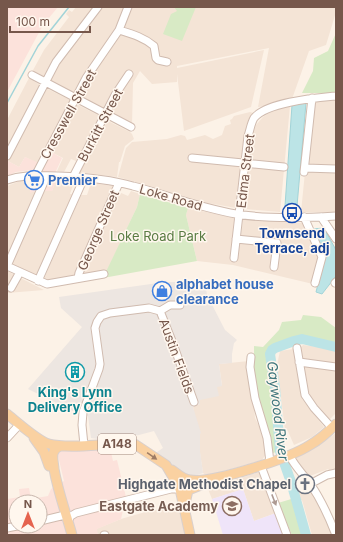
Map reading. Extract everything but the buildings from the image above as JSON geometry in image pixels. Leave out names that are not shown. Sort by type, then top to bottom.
[{"type":"main road","points":[[7,414],[46,443],[61,446]]},
{"type":"main road","name":"A148","points":[[61,446],[130,443],[136,445],[178,475],[191,480],[203,480],[261,466],[289,455],[310,446],[334,426]]},
{"type":"main road","points":[[23,427],[44,452],[57,482]]},
{"type":"main road","points":[[61,446],[56,448],[52,455],[57,482],[72,535]]},
{"type":"main road","name":"A148","points":[[166,465],[180,489],[190,535]]},
{"type":"main road","name":"A148","points":[[184,510],[188,490],[218,477]]},
{"type":"street","points":[[7,156],[56,62],[98,7]]},
{"type":"street","name":"Cresswell Street","points":[[35,176],[86,78],[118,31],[128,7]]},
{"type":"street","points":[[118,31],[134,38]]},
{"type":"street","points":[[118,31],[141,37],[149,42],[154,46],[156,58],[167,62]]},
{"type":"street","name":"Burkitt Street","points":[[73,177],[115,94],[129,74]]},
{"type":"street","points":[[32,75],[131,128]]},
{"type":"street","name":"Edma Street","points":[[234,258],[246,164],[248,136],[253,119],[262,111],[270,107],[312,98],[336,96]]},
{"type":"street","points":[[312,98],[304,170],[336,169]]},
{"type":"street","points":[[192,158],[284,167]]},
{"type":"street","name":"Loke Road","points":[[7,180],[22,176],[84,178],[119,183],[211,209],[240,214],[304,217],[336,216]]},
{"type":"street","points":[[46,176],[7,266],[47,284],[104,274]]},
{"type":"street","points":[[38,281],[84,178]]},
{"type":"street","name":"George Street","points":[[78,278],[119,183]]},
{"type":"street","points":[[304,217],[322,257],[315,283]]},
{"type":"street","points":[[321,217],[336,239]]},
{"type":"street","points":[[236,239],[277,243],[274,268]]},
{"type":"street","points":[[11,288],[20,272]]},
{"type":"street","name":"Austin Fields","points":[[84,445],[82,425],[83,412],[100,364],[95,328],[101,316],[110,313],[149,308],[160,311],[170,305],[180,305]]},
{"type":"street","name":"Austin Fields","points":[[160,311],[168,328],[194,402]]},
{"type":"street","points":[[297,348],[305,395],[311,405],[334,426]]},
{"type":"street","points":[[251,357],[250,367],[254,398],[267,438],[270,462]]},
{"type":"street","points":[[299,362],[336,367]]},
{"type":"street","points":[[7,438],[23,427]]},
{"type":"street","points":[[289,455],[295,466],[310,484],[324,506],[334,525],[336,535]]},
{"type":"street","points":[[261,466],[287,535]]},
{"type":"street","points":[[310,484],[327,475],[336,473]]},
{"type":"street","points":[[48,520],[67,518],[76,513],[171,489],[180,489]]},
{"type":"shaded area","points":[[7,7],[58,7],[43,25],[7,92]]},
{"type":"shaded area","points":[[76,7],[94,7],[52,61],[43,78],[32,72],[44,50],[69,17],[66,14],[69,10],[72,12]]},
{"type":"shaded area","points":[[103,7],[124,7],[114,35],[112,34],[82,76],[73,94],[50,81],[59,63]]},
{"type":"shaded area","points":[[127,7],[336,7],[336,12],[326,45],[309,51],[292,99],[275,105],[258,107],[269,48],[177,66],[177,68],[264,50],[251,107],[184,131],[177,74],[177,82],[152,84],[140,71],[133,83],[132,125],[109,112],[125,86],[126,72],[111,93],[103,109],[80,97],[89,79],[119,37],[119,28]]},
{"type":"shaded area","points":[[29,78],[40,85],[7,148],[7,120]]},
{"type":"shaded area","points":[[46,88],[70,100],[37,163],[25,157],[19,167],[8,161]]},
{"type":"shaded area","points":[[336,100],[336,165],[309,164],[315,101]]},
{"type":"shaded area","points":[[76,104],[100,116],[76,161],[71,159],[64,172],[57,171],[63,158],[51,152]]},
{"type":"shaded area","points":[[290,106],[280,212],[245,209],[252,137],[256,125],[263,117],[272,111]]},
{"type":"shaded area","points":[[250,112],[253,113],[253,115],[244,135],[241,159],[239,160],[239,166],[241,168],[236,208],[208,203],[118,177],[126,148],[132,142],[167,139],[181,135],[185,136],[187,140],[205,135],[213,139],[222,135],[225,126],[231,124],[230,120],[234,116]]},
{"type":"shaded area","points":[[106,120],[130,132],[134,139],[125,146],[119,162],[117,177],[79,172]]},
{"type":"shaded area","points":[[51,152],[62,158],[56,171],[56,181],[52,191],[36,191],[30,193],[31,170],[16,172],[7,176],[8,161],[19,167],[25,157],[44,165]]},
{"type":"shaded area","points":[[305,172],[336,173],[336,212],[301,212]]},
{"type":"shaded area","points":[[31,180],[30,192],[36,191],[7,258],[7,186],[20,181]]},
{"type":"shaded area","points":[[56,181],[74,182],[70,194],[74,194],[37,277],[12,264],[45,190],[52,191]]},
{"type":"shaded area","points":[[91,183],[114,186],[74,275],[45,282],[43,281],[81,195],[87,195]]},
{"type":"shaded area","points":[[131,191],[140,194],[137,207],[107,271],[83,276],[82,274],[119,192],[128,196]]},
{"type":"shaded area","points":[[188,208],[234,218],[231,260],[237,260],[240,242],[273,246],[271,268],[277,269],[281,240],[241,237],[243,219],[303,223],[320,259],[313,284],[233,265],[197,261],[186,215]]},
{"type":"shaded area","points":[[7,271],[44,290],[7,293]]},
{"type":"shaded area","points":[[165,282],[205,282],[207,295],[225,330],[237,340],[234,343],[232,363],[219,364],[222,386],[217,387],[219,396],[200,400],[200,404],[193,407],[201,433],[200,451],[203,473],[188,478],[154,454],[163,448],[154,431],[139,435],[105,440],[91,438],[88,416],[79,414],[28,389],[82,327],[61,308],[59,297]]},
{"type":"shaded area","points":[[303,345],[336,349],[336,363],[302,359],[301,347]]},
{"type":"shaded area","points":[[294,349],[302,399],[324,427],[312,437],[294,445],[287,429],[285,430],[277,365],[280,351]]},
{"type":"shaded area","points":[[249,361],[255,418],[265,438],[266,454],[262,460],[207,476],[203,473],[193,406],[200,404],[200,400],[217,386],[222,385],[219,364]]},
{"type":"shaded area","points":[[303,366],[336,370],[336,413],[330,419],[310,397]]},
{"type":"shaded area","points":[[336,433],[336,469],[328,469],[310,476],[295,460],[299,455],[320,444]]},
{"type":"shaded area","points":[[110,448],[113,461],[117,460],[126,497],[121,519],[97,529],[98,535],[7,535],[8,499],[8,534],[48,534],[48,496],[51,489],[64,481],[58,456],[60,451]]},
{"type":"shaded area","points":[[262,471],[276,513],[254,521],[243,489],[212,499],[208,489]]},
{"type":"shaded area","points":[[304,478],[322,510],[332,535],[312,535],[302,500],[299,501],[293,481]]},
{"type":"shaded area","points":[[29,488],[30,494],[20,494],[19,489]]},
{"type":"shaded area","name":"Eastgate Academy","points":[[243,489],[254,521],[276,513],[284,535],[223,535],[212,499]]},
{"type":"shaded area","points":[[178,506],[186,535],[98,535],[96,529],[121,519],[149,511]]},
{"type":"green space","points":[[174,7],[196,7],[182,41],[163,34],[171,14],[177,11]]},
{"type":"green space","points":[[336,33],[336,93],[302,93],[313,71],[314,58],[328,51]]},
{"type":"green space","name":"Loke Road Park","points":[[140,194],[188,208],[186,215],[197,261],[103,278],[137,207]]},
{"type":"green space","points":[[303,315],[321,317],[336,328],[336,344],[316,339],[296,338],[275,345],[271,349],[269,355],[270,380],[275,411],[278,451],[271,454],[254,379],[254,346],[263,347],[279,330],[282,322],[301,320]]},
{"type":"green space","points":[[298,497],[308,535],[292,535],[278,503]]},
{"type":"water","points":[[306,103],[297,206],[285,206],[292,105]]},
{"type":"water","points":[[324,228],[336,250],[336,276],[322,294],[316,292],[323,265],[324,248],[315,238],[312,229]]},
{"type":"waterway","points":[[7,103],[38,46],[69,7]]},
{"type":"waterway","name":"Gaywood River","points":[[306,535],[291,482],[280,451],[275,387],[270,354],[275,348],[302,339],[336,347]]},
{"type":"place","name":"Premier","points":[[34,180]]},
{"type":"place","name":"Townsend Terrace, adj","points":[[292,213]]},
{"type":"place","name":"alphabet house clearance","points":[[162,291]]},
{"type":"place","name":"King's Lynn Delivery Office","points":[[75,372]]},
{"type":"place","name":"Highgate Methodist Chapel","points":[[305,484]]},
{"type":"place","name":"Eastgate Academy","points":[[232,506]]}]
